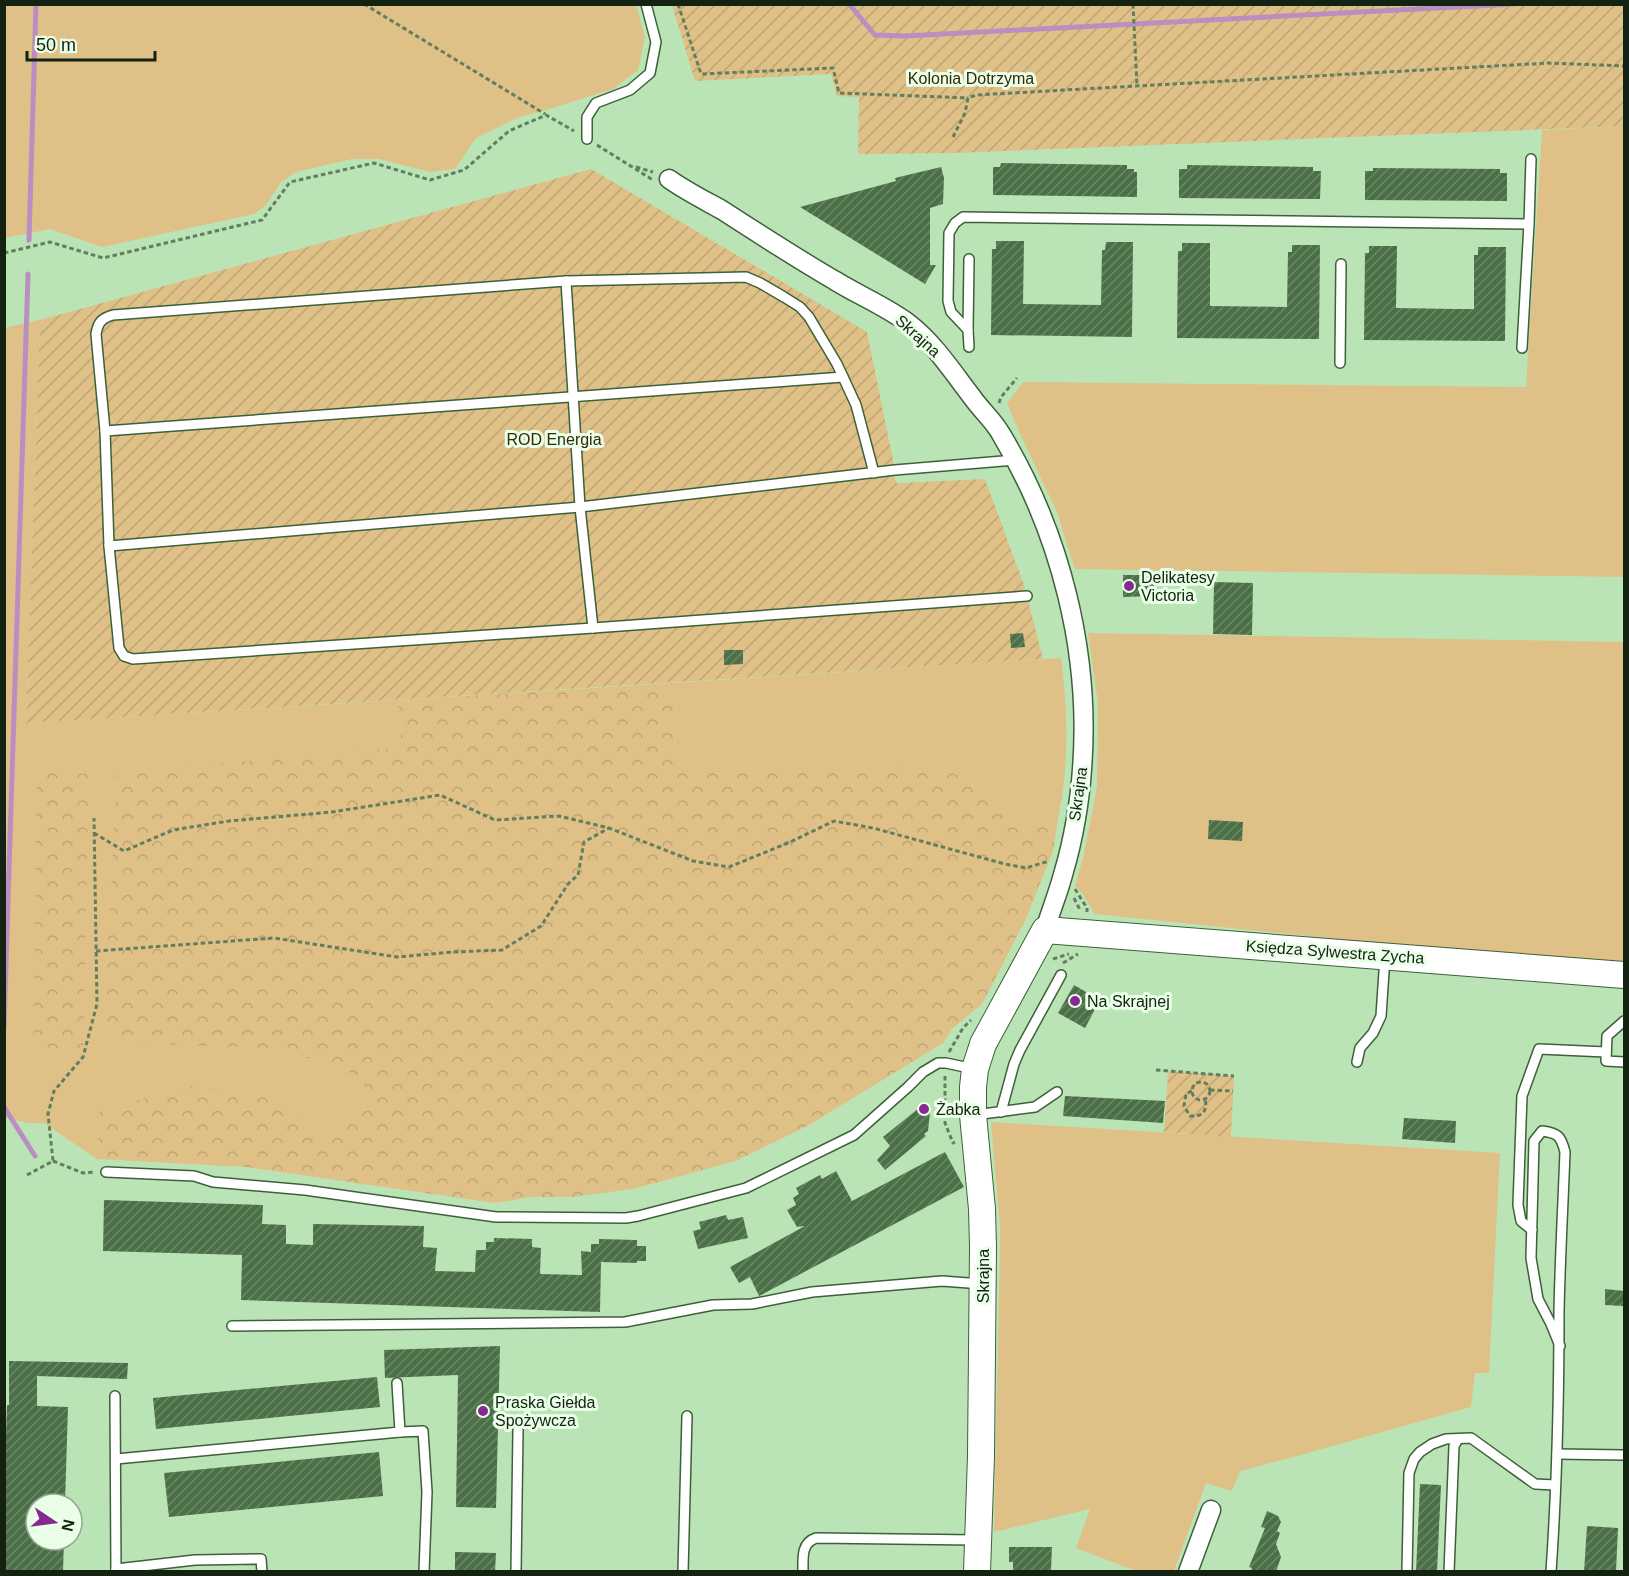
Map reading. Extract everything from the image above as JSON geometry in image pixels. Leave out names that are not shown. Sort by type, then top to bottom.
[{"type":"street","name":"Skrajna","points":[[669,179],[907,322],[921,334],[947,362],[1000,432],[1045,524],[1063,578],[1075,634],[1082,692],[1084,737],[1078,802],[1064,871],[1045,930],[983,1044],[963,1066],[973,1087],[962,1119],[982,1209],[983,1284],[977,1572]]},
{"type":"street","name":"Księdza Sylwestra Zycha","points":[[1045,930],[1624,975]]},
{"type":"street","points":[[1188,1572],[1211,1510]]},
{"type":"lane","points":[[587,139],[587,117],[596,102],[630,90],[650,73],[657,42],[646,4]]},
{"type":"lane","points":[[1522,348],[1531,159]]},
{"type":"lane","points":[[968,330],[951,312],[948,301],[949,233],[951,227],[963,218],[1529,224]]},
{"type":"lane","points":[[969,259],[969,347]]},
{"type":"lane","points":[[1341,264],[1341,363]]},
{"type":"lane","points":[[874,473],[856,405],[809,317],[800,307],[746,278],[566,281],[113,315],[104,318],[98,324],[96,334],[105,431],[109,546],[119,648],[124,656],[133,659],[1027,596]]},
{"type":"lane","points":[[566,281],[580,507],[593,628]]},
{"type":"lane","points":[[105,431],[843,377]]},
{"type":"lane","points":[[109,546],[580,507],[874,473],[1015,460]]},
{"type":"lane","points":[[1357,1062],[1360,1048],[1373,1033],[1381,1016],[1385,956]]},
{"type":"lane","points":[[1000,1112],[1020,1050],[1061,975]]},
{"type":"lane","points":[[1624,1021],[1607,1036],[1606,1052],[1606,1061],[1624,1062]]},
{"type":"lane","points":[[1532,1230],[1521,1221],[1518,1205],[1522,1096],[1539,1049],[1606,1052]]},
{"type":"lane","points":[[106,1172],[195,1176],[213,1182],[305,1190],[496,1217],[626,1218],[755,1185],[854,1135],[923,1072],[939,1063],[963,1066]]},
{"type":"lane","points":[[962,1119],[1035,1107],[1057,1092]]},
{"type":"lane","points":[[1551,1572],[1557,1454],[1560,1346],[1559,1312],[1565,1152],[1562,1140],[1554,1132],[1542,1131],[1534,1141],[1531,1258],[1538,1299],[1560,1346]]},
{"type":"lane","points":[[232,1326],[625,1322],[713,1305],[752,1304],[812,1292],[942,1281],[983,1284]]},
{"type":"lane","points":[[397,1383],[400,1432]]},
{"type":"lane","points":[[115,1396],[116,1570],[195,1560],[261,1559],[262,1572]]},
{"type":"lane","points":[[683,1572],[687,1416]]},
{"type":"lane","points":[[516,1572],[518,1430]]},
{"type":"lane","points":[[116,1459],[423,1431],[427,1492],[424,1572]]},
{"type":"lane","points":[[1407,1572],[1410,1473],[1414,1459],[1431,1444],[1446,1439],[1471,1438],[1535,1484],[1555,1485]]},
{"type":"lane","points":[[1449,1572],[1454,1446],[1458,1439]]},
{"type":"lane","points":[[1557,1454],[1624,1455]]},
{"type":"lane","points":[[802,1572],[804,1549],[810,1540],[816,1538],[978,1540]]},
{"type":"lane","points":[[803,1560],[812,1572]]},
{"type":"path","points":[[364,4],[632,166],[669,179]]},
{"type":"path","points":[[678,4],[700,74],[833,69],[839,93],[968,98],[976,95],[1548,63],[1624,66]]},
{"type":"path","points":[[1133,4],[1137,86]]},
{"type":"path","points":[[953,137],[965,113],[968,98]]},
{"type":"path","points":[[4,253],[50,242],[103,258],[262,220],[290,182],[374,163],[430,180],[464,170],[509,131],[546,115]]},
{"type":"path","points":[[94,833],[123,851],[173,830],[229,821],[332,812],[440,795],[495,820],[559,816],[609,828],[693,861],[729,867],[834,821],[873,828],[1026,868],[1054,859],[1050,867]]},
{"type":"path","points":[[52,1161],[48,1114],[54,1091],[83,1057],[98,1004],[94,818]]},
{"type":"path","points":[[96,951],[274,938],[397,957],[502,950],[542,926],[568,884],[578,875],[584,842],[609,828]]},
{"type":"path","points":[[970,1027],[975,1023]]},
{"type":"path","points":[[959,1044],[951,1058],[963,1066]]},
{"type":"path","points":[[1156,1070],[1234,1076]]},
{"type":"path","points":[[1200,1082],[1206,1083],[1210,1095],[1205,1099],[1196,1099],[1192,1091],[1193,1086],[1200,1082]]},
{"type":"path","points":[[1210,1090],[1233,1091]]},
{"type":"path","points":[[1192,1091],[1186,1094],[1184,1106],[1190,1116],[1203,1113],[1206,1108],[1205,1099]]},
{"type":"path","points":[[958,1142],[962,1119]]},
{"type":"path","points":[[52,1161],[83,1173],[106,1172]]},
{"type":"path","points":[[27,1175],[52,1161]]},
{"type":"green space","points":[[4,5],[636,5],[645,37],[638,70],[613,89],[519,117],[476,138],[455,169],[430,172],[379,159],[352,159],[296,172],[281,182],[266,205],[254,214],[102,247],[50,229],[5,238]]},
{"type":"green space","name":"Kolonia Dotrzyma","points":[[672,5],[1624,5],[1624,126],[955,153],[858,154],[859,97],[837,96],[831,74],[695,81]]},
{"type":"green space","points":[[1624,126],[1624,577],[1075,569],[1057,512],[1007,403],[1023,382],[1526,387],[1542,130]]},
{"type":"green space","name":"ROD Energia","points":[[591,169],[867,332],[897,483],[985,479],[1024,585],[1043,659],[26,723],[40,320]]},
{"type":"green space","points":[[40,320],[26,723],[398,700],[402,747],[117,774],[266,1048],[313,1059],[362,1078],[367,1099],[353,1122],[322,1134],[300,1112],[100,1110],[97,1159],[44,1123],[27,1123],[5,1117],[4,328]]},
{"type":"green space","points":[[1088,633],[1624,642],[1624,966],[1095,914],[1075,886],[1084,854],[1097,786],[1098,703]]},
{"type":"green space","points":[[1061,658],[1066,742],[1064,784],[1057,825],[1021,823],[1001,810],[970,781],[939,767],[896,764],[710,770],[683,768],[675,756],[672,683]]},
{"type":"green space","points":[[672,683],[675,756],[683,768],[710,770],[896,764],[939,767],[970,781],[1001,810],[1021,823],[1057,825],[1053,851],[1026,919],[982,1004],[952,1029],[943,1043],[809,1125],[736,1161],[633,1189],[571,1197],[532,1197],[495,1203],[246,1167],[97,1159],[100,1110],[193,1086],[251,1092],[300,1112],[322,1134],[353,1122],[367,1099],[362,1078],[313,1059],[266,1048],[103,1042],[117,773],[402,747],[398,700]]},
{"type":"green space","points":[[37,773],[89,774],[83,1048],[33,1048]]},
{"type":"green space","points":[[1168,1071],[1234,1076],[1231,1137],[1164,1132]]},
{"type":"green space","points":[[991,1122],[1500,1153],[1489,1373],[1475,1373],[1471,1407],[1240,1471],[1232,1491],[1206,1483],[1174,1571],[1136,1571],[1076,1548],[1090,1509],[994,1532],[1000,1227]]},
{"type":"building","points":[[1001,163],[1127,165],[1127,169],[1134,169],[1134,172],[1137,172],[1137,197],[993,195],[993,167],[1000,167]]},
{"type":"building","points":[[1187,165],[1313,167],[1313,171],[1321,171],[1320,199],[1179,198],[1179,169],[1187,169]]},
{"type":"building","points":[[941,167],[944,178],[943,204],[930,208],[930,265],[936,265],[925,284],[800,207],[896,181],[895,178]]},
{"type":"building","points":[[1373,168],[1500,169],[1500,173],[1507,173],[1507,201],[1365,200],[1365,171],[1373,171]]},
{"type":"building","points":[[996,241],[1024,241],[1023,304],[1101,305],[1102,250],[1105,250],[1106,242],[1133,242],[1132,337],[991,335],[992,249],[996,249]]},
{"type":"building","points":[[1182,243],[1210,243],[1210,306],[1287,307],[1288,252],[1292,252],[1292,245],[1320,245],[1319,339],[1177,338],[1178,251],[1182,251]]},
{"type":"building","points":[[1369,246],[1397,246],[1396,308],[1456,309],[1474,309],[1474,255],[1478,255],[1478,247],[1506,247],[1505,341],[1364,340],[1365,253],[1369,253]]},
{"type":"building","points":[[1123,575],[1154,575],[1154,596],[1123,597]]},
{"type":"building","points":[[1214,582],[1253,583],[1252,635],[1213,634]]},
{"type":"building","points":[[1023,633],[1025,647],[1011,648],[1010,634]]},
{"type":"building","points":[[724,650],[743,650],[743,664],[724,665]]},
{"type":"building","points":[[1209,820],[1243,822],[1242,841],[1208,839]]},
{"type":"building","points":[[1074,985],[1100,1000],[1085,1028],[1058,1013]]},
{"type":"building","points":[[1065,1096],[1165,1101],[1163,1123],[1063,1116]]},
{"type":"building","points":[[924,1104],[930,1112],[928,1131],[924,1134],[926,1136],[885,1170],[877,1160],[890,1146],[883,1137]]},
{"type":"building","points":[[1404,1118],[1456,1121],[1455,1143],[1402,1139]]},
{"type":"building","points":[[945,1152],[964,1187],[759,1296],[750,1277],[739,1283],[730,1267],[805,1226],[797,1227],[787,1210],[796,1205],[793,1198],[799,1194],[796,1188],[820,1175],[822,1179],[836,1171],[852,1201]]},
{"type":"building","points":[[104,1200],[263,1205],[262,1224],[286,1225],[286,1244],[313,1245],[313,1224],[424,1226],[423,1247],[437,1248],[435,1271],[475,1272],[476,1250],[486,1250],[486,1242],[494,1242],[494,1238],[532,1239],[532,1247],[541,1248],[540,1274],[582,1275],[581,1251],[591,1252],[591,1244],[599,1244],[599,1239],[637,1240],[637,1246],[646,1246],[646,1261],[601,1262],[600,1312],[241,1300],[242,1255],[103,1251]]},
{"type":"building","points":[[726,1215],[728,1220],[743,1217],[748,1238],[698,1249],[693,1231],[701,1229],[699,1222]]},
{"type":"building","points":[[1605,1289],[1624,1291],[1624,1306],[1605,1305]]},
{"type":"building","points":[[500,1346],[496,1508],[456,1507],[458,1375],[385,1378],[384,1350]]},
{"type":"building","points":[[9,1361],[128,1363],[127,1379],[37,1376],[37,1406],[68,1407],[65,1492],[24,1492],[24,1552],[64,1552],[63,1572],[4,1572],[4,1493],[7,1405],[9,1405]]},
{"type":"building","points":[[377,1377],[380,1407],[156,1429],[153,1398]]},
{"type":"building","points":[[379,1452],[383,1496],[169,1517],[164,1473]]},
{"type":"building","points":[[1420,1484],[1441,1485],[1437,1572],[1416,1572]]},
{"type":"building","points":[[1267,1511],[1278,1516],[1281,1522],[1277,1531],[1280,1533],[1276,1544],[1281,1557],[1276,1572],[1251,1572],[1252,1568],[1249,1567],[1265,1528],[1261,1527]]},
{"type":"building","points":[[1587,1526],[1618,1528],[1616,1572],[1584,1572]]},
{"type":"building","points":[[1009,1547],[1052,1547],[1051,1570],[1013,1570],[1013,1562],[1009,1562]]},
{"type":"building","points":[[455,1552],[496,1553],[495,1572],[455,1572]]},
{"type":"waterway","points":[[29,240],[36,4]]},
{"type":"waterway","points":[[849,4],[875,35],[905,36],[1514,4]]},
{"type":"waterway","points":[[4,1027],[28,274]]},
{"type":"waterway","points":[[4,1107],[35,1156]]},
{"type":"place","name":"Delikatesy Victoria","points":[[1129,586]]},
{"type":"place","name":"Na Skrajnej","points":[[1075,1001]]},
{"type":"place","name":"Żabka","points":[[924,1109]]},
{"type":"place","name":"Praska Giełda Spożywcza","points":[[483,1411]]}]
